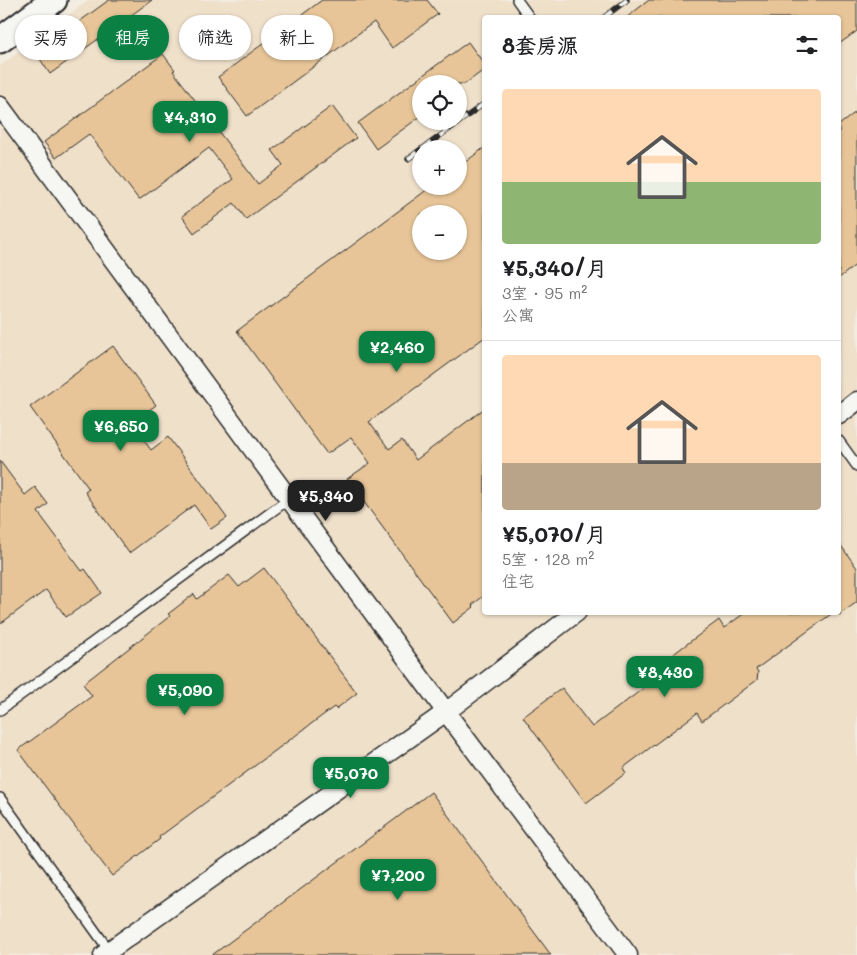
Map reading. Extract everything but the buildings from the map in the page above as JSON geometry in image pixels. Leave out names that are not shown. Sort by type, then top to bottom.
[{"type":"street","points":[[0,40],[54,0]]},
{"type":"street","points":[[0,106],[446,712],[628,955]]},
{"type":"street","points":[[841,413],[857,401]]},
{"type":"street","points":[[108,953],[446,712],[573,615]]},
{"type":"lane","points":[[517,0],[528,15]]},
{"type":"lane","points":[[841,444],[857,466]]},
{"type":"lane","points":[[0,710],[289,499]]},
{"type":"lane","points":[[0,798],[108,953]]},
{"type":"shaded area","points":[[89,0],[857,0],[857,955],[0,955],[0,66],[15,55],[15,60],[87,60],[87,15],[69,15]]},
{"type":"railway","points":[[607,15],[627,0]]},
{"type":"railway","points":[[434,140],[482,105]]},
{"type":"railway","points":[[408,159],[412,156]]}]
